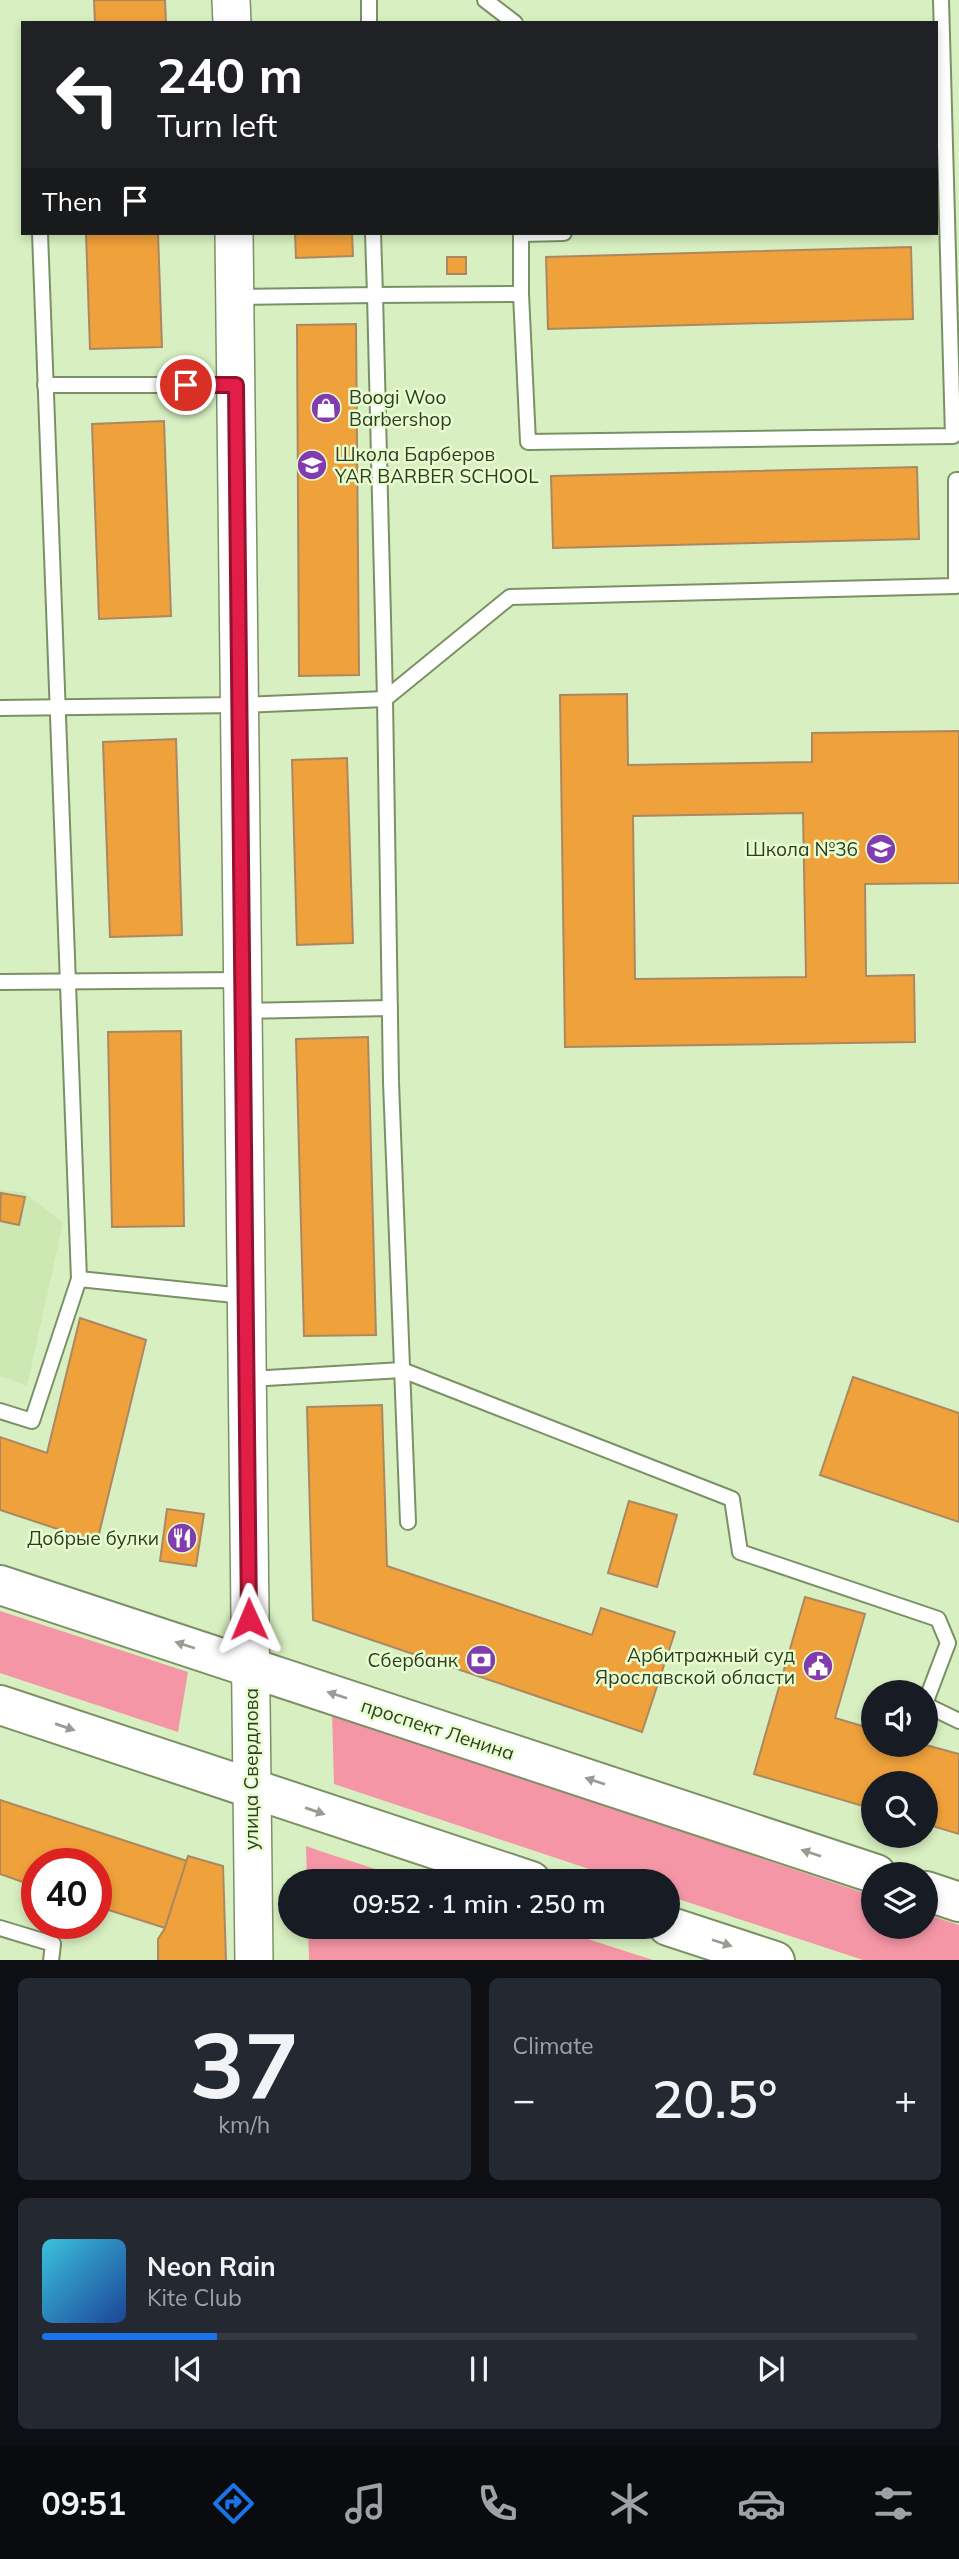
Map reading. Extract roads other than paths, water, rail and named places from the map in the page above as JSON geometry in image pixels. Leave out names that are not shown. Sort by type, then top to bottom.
[{"type":"main road","name":"проспект Ленина","points":[[0,1585],[861,1869]]},
{"type":"main road","points":[[0,1705],[495,1869]]},
{"type":"main road","points":[[938,1895],[959,1902]]},
{"type":"main road","points":[[680,1930],[772,1960]]},
{"type":"street","points":[[232,0],[232,21]]},
{"type":"street","name":"улица Свердлова","points":[[234,235],[254,1960]]},
{"type":"lane","points":[[369,0],[369,21]]},
{"type":"lane","points":[[485,0],[512,21]]},
{"type":"lane","points":[[521,235],[528,442],[953,436],[942,223],[941,0]]},
{"type":"lane","points":[[0,1411],[32,1421],[79,1279],[40,235]]},
{"type":"lane","points":[[373,235],[390,1008],[408,1522]]},
{"type":"lane","points":[[235,297],[521,294]]},
{"type":"lane","points":[[45,385],[236,385]]},
{"type":"lane","points":[[0,708],[239,705],[385,699],[510,597],[956,586],[956,480],[959,480]]},
{"type":"lane","points":[[0,982],[69,982],[390,1008]]},
{"type":"lane","points":[[79,1279],[246,1297]]},
{"type":"lane","points":[[247,1379],[402,1370],[732,1499],[740,1552],[938,1619],[948,1643],[934,1680]]},
{"type":"lane","points":[[938,1710],[959,1721]]},
{"type":"lane","points":[[0,1928],[53,1944],[51,1960]]},
{"type":"place","name":"Boogi Woo Barbershop","points":[[326,408]]},
{"type":"place","name":"Школа Барберов YAR BARBER SCHOOL","points":[[312,465]]},
{"type":"place","name":"Школа №36","points":[[881,849]]},
{"type":"place","name":"Добрые булки","points":[[182,1538]]},
{"type":"place","name":"Сбербанк","points":[[481,1660]]},
{"type":"place","name":"Арбитражный суд Ярославской области","points":[[818,1666]]}]
